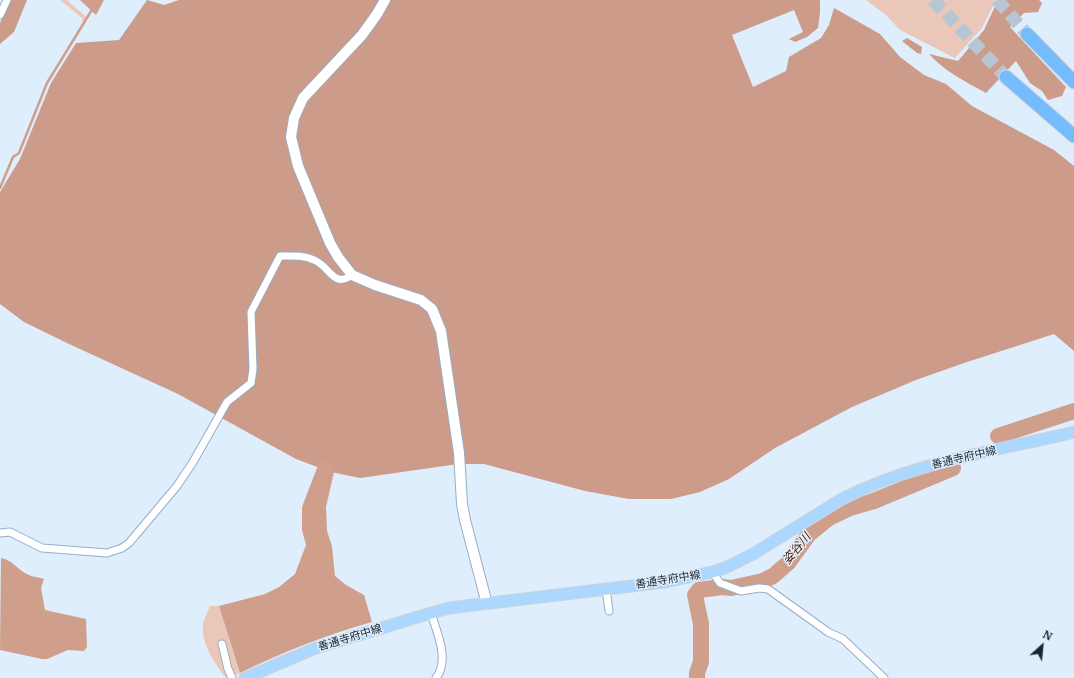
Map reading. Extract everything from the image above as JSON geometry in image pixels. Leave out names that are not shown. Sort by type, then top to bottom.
[{"type":"highway","points":[[1027,34],[1074,82]]},
{"type":"highway","points":[[1006,77],[1074,136]]},
{"type":"main road","name":"善通寺府中線","points":[[246,678],[316,648],[449,608],[683,580],[712,572],[725,568],[753,554],[842,499],[895,476],[950,460],[1074,432]]},
{"type":"street","points":[[0,15],[7,0]]},
{"type":"street","points":[[385,0],[362,35],[303,98],[294,118],[291,137],[298,166],[330,243],[338,257],[352,274],[374,285],[421,300],[432,309],[438,323],[441,331],[458,446],[462,504],[488,604]]},
{"type":"street","points":[[0,533],[10,532],[42,548],[107,553],[122,548],[129,543],[177,486],[193,462],[227,402],[251,383],[253,369],[251,312],[280,256],[306,257],[315,260],[323,265],[337,279],[347,279],[352,274]]},
{"type":"street","points":[[712,572],[720,583],[741,591],[760,588],[768,589],[828,632],[843,638],[884,678]]},
{"type":"street","points":[[606,589],[609,611]]},
{"type":"street","points":[[431,613],[442,652],[441,668],[436,678]]},
{"type":"street","points":[[222,644],[228,669],[232,678]]},
{"type":"shaded area","points":[[11,0],[27,0],[14,32],[0,44],[0,23]]},
{"type":"shaded area","points":[[60,0],[67,0],[86,17],[83,23],[82,18]]},
{"type":"shaded area","points":[[80,0],[104,0],[96,15]]},
{"type":"shaded area","points":[[147,0],[164,5],[179,0],[820,0],[818,28],[807,37],[795,42],[789,39],[803,32],[794,10],[732,35],[753,87],[786,71],[789,57],[821,38],[829,25],[834,8],[880,34],[900,57],[924,75],[946,84],[972,106],[1054,150],[1074,166],[1074,351],[1054,334],[916,380],[852,407],[775,448],[729,479],[700,492],[671,499],[629,499],[585,491],[484,464],[458,464],[360,478],[331,472],[296,459],[178,394],[24,322],[0,304],[0,192],[20,159],[51,83],[76,43],[119,40]]},
{"type":"shaded area","points":[[866,0],[996,0],[982,28],[955,58],[900,30],[886,15]]},
{"type":"shaded area","points":[[998,0],[1039,0],[1042,3],[1038,12],[1024,13],[1010,27],[1066,87],[1062,96],[1048,100],[1042,91],[1030,83],[1016,61],[986,93],[948,71],[929,54],[958,61],[984,30]]},
{"type":"shaded area","points":[[907,38],[922,47],[921,54],[917,53],[902,41]]},
{"type":"shaded area","points":[[321,462],[327,462],[334,466],[326,507],[327,531],[332,546],[335,576],[346,585],[364,595],[372,622],[305,644],[240,673],[219,606],[265,594],[279,587],[295,574],[306,545],[302,530],[302,507],[317,468]]},
{"type":"shaded area","points":[[1,558],[8,560],[27,574],[44,579],[41,588],[45,610],[86,619],[87,647],[84,651],[68,650],[47,659],[42,659],[0,650]]},
{"type":"shaded area","points":[[210,606],[219,606],[240,673],[226,678],[217,666],[206,646],[204,639],[203,624]]},
{"type":"waterway","points":[[0,188],[13,157],[19,153],[47,83],[93,8]]},
{"type":"waterway","name":"姿谷川","points":[[998,436],[1074,411]]},
{"type":"waterway","name":"姿谷川","points":[[697,678],[697,673],[701,662],[701,624],[695,595],[699,590],[722,587],[731,588],[763,581],[773,576],[788,563],[809,534],[829,518],[850,508],[874,501],[953,468]]},
{"type":"tunnel","points":[[933,0],[1006,77]]},
{"type":"tunnel","points":[[997,0],[1027,34]]}]
